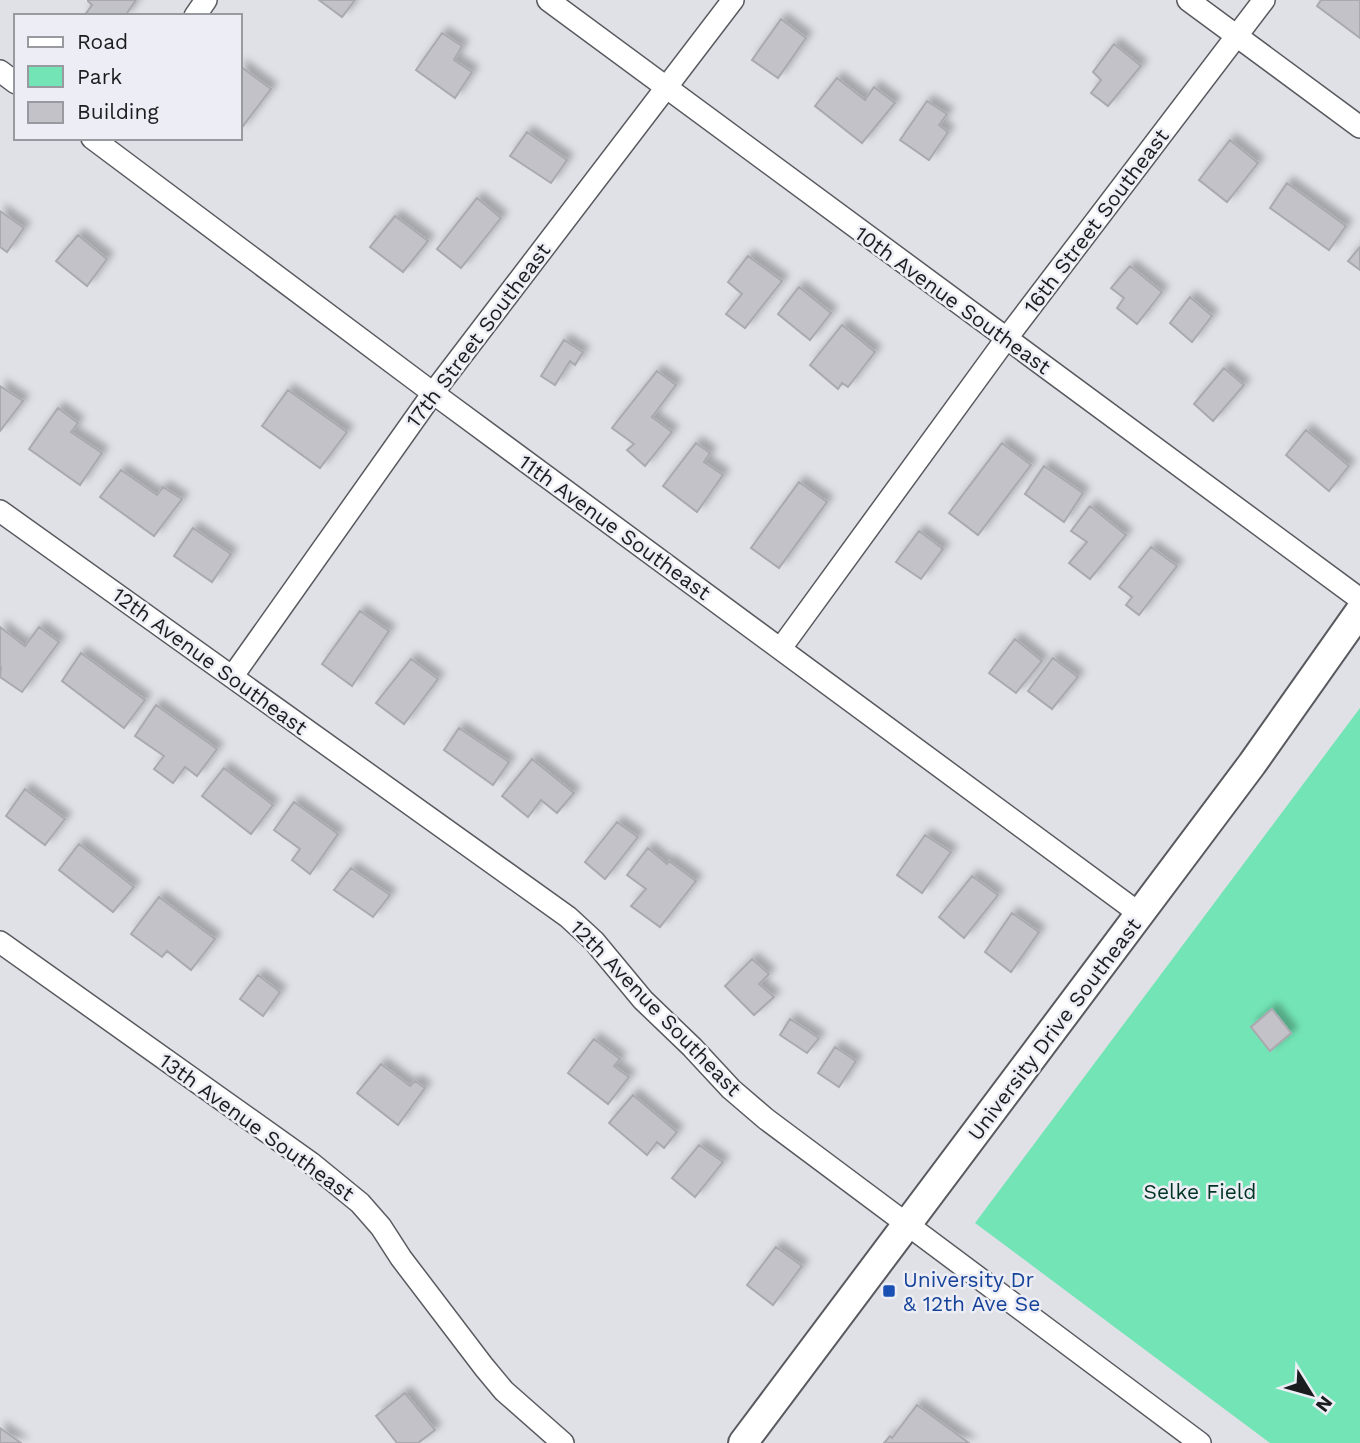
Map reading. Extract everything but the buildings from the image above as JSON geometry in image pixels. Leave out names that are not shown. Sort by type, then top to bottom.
[{"type":"street","name":"10th Avenue Southeast","points":[[548,0],[1360,599]]},
{"type":"street","name":"17th Street Southeast","points":[[232,677],[433,393],[733,0]]},
{"type":"street","points":[[1188,0],[1360,127]]},
{"type":"street","name":"16th Street Southeast","points":[[781,648],[1006,339],[1264,0]]},
{"type":"street","name":"11th Avenue Southeast","points":[[102,141],[433,393],[1140,914]]},
{"type":"street","name":"12th Avenue Southeast","points":[[0,511],[568,916],[594,941],[643,1000],[731,1089],[766,1119],[1200,1443]]},
{"type":"street","name":"University Drive Southeast","points":[[743,1443],[1252,764],[1360,611]]},
{"type":"street","name":"13th Avenue Southeast","points":[[0,942],[311,1163],[360,1203],[504,1391],[563,1443]]},
{"type":"green space","name":"Selke Field","points":[[1360,708],[1360,1443],[1270,1443],[975,1223]]},
{"type":"place","name":"University Dr & 12th Ave Se","points":[[889,1291]]}]
